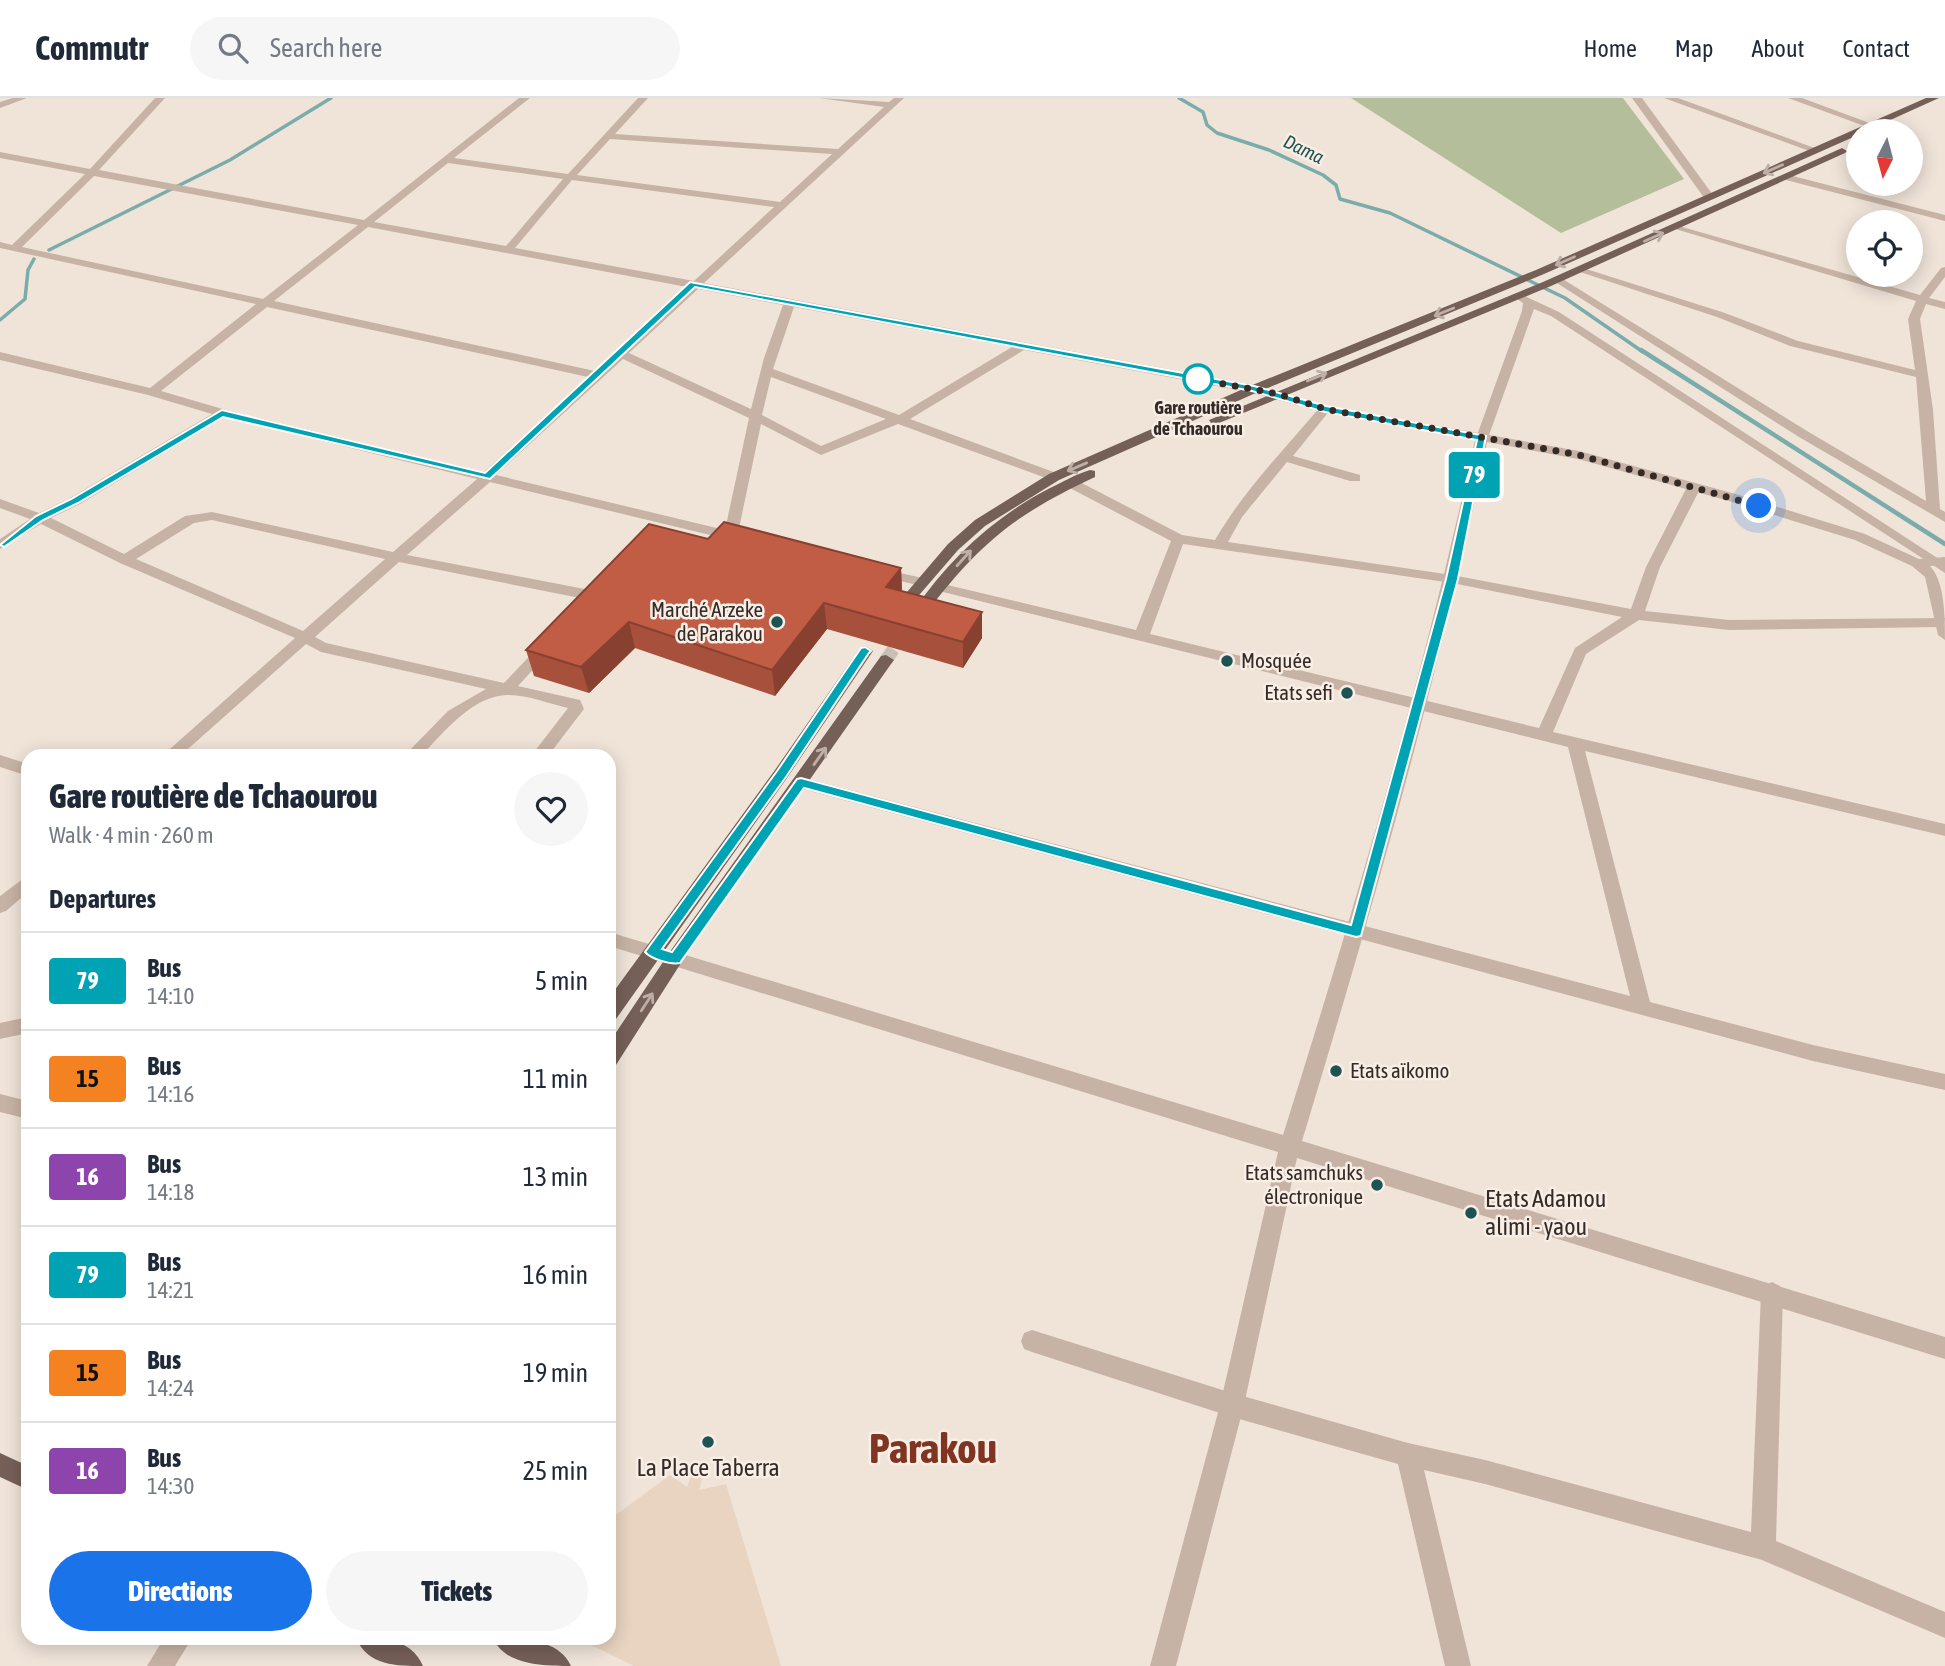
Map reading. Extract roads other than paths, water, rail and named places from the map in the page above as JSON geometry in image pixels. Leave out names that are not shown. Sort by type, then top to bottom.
[{"type":"main road","points":[[1887,119],[1934,98]]},
{"type":"main road","points":[[903,605],[953,547],[987,517],[1054,477],[1254,389],[1529,276],[1846,137]]},
{"type":"main road","points":[[921,610],[991,531],[1071,483],[1278,394],[1523,297],[1846,149]]},
{"type":"main road","points":[[616,1003],[781,774],[865,651]]},
{"type":"main road","points":[[616,1048],[675,958],[886,660]]},
{"type":"main road","points":[[0,1465],[21,1475]]},
{"type":"main road","points":[[379,1645],[410,1666]]},
{"type":"main road","points":[[519,1645],[558,1666]]},
{"type":"street","points":[[0,105],[22,98]]},
{"type":"street","points":[[15,248],[92,172],[160,98]]},
{"type":"street","points":[[152,392],[267,304],[524,98]]},
{"type":"street","points":[[508,250],[569,178],[643,98]]},
{"type":"street","points":[[824,98],[895,102]]},
{"type":"street","points":[[1637,98],[1709,197]]},
{"type":"street","points":[[1669,98],[1815,150]]},
{"type":"street","points":[[1793,98],[1852,119]]},
{"type":"street","points":[[178,749],[303,636],[487,477],[895,102]]},
{"type":"street","points":[[610,136],[839,152]]},
{"type":"street","points":[[0,155],[1254,389],[1325,409],[1579,455],[1860,537],[1935,564]]},
{"type":"street","points":[[444,160],[781,205]]},
{"type":"street","points":[[1785,177],[1945,218]]},
{"type":"street","points":[[1676,226],[1945,306]]},
{"type":"street","points":[[0,245],[595,375]]},
{"type":"street","points":[[1579,270],[1721,315],[1794,344],[1922,375]]},
{"type":"street","points":[[1939,514],[1914,319],[1921,300],[1945,270]]},
{"type":"street","points":[[1552,282],[1939,514]]},
{"type":"street","points":[[1163,1666],[1232,1405],[1290,1145],[1356,932],[1418,705],[1452,579],[1482,438],[1524,326],[1523,297],[1555,314],[1935,564]]},
{"type":"street","points":[[730,536],[743,492],[755,416],[790,302]]},
{"type":"street","points":[[620,353],[755,416],[821,451],[879,425],[902,419],[1021,346]]},
{"type":"street","points":[[0,356],[487,477],[662,524],[755,542]]},
{"type":"street","points":[[767,371],[1054,477]]},
{"type":"street","points":[[1220,544],[1236,516],[1325,409]]},
{"type":"street","points":[[0,545],[40,518],[75,501],[222,413]]},
{"type":"street","points":[[1283,457],[1355,478]]},
{"type":"street","points":[[1071,483],[1178,539],[1452,579],[1636,615],[1729,625],[1944,628],[1934,580],[1935,564]]},
{"type":"street","points":[[1544,734],[1580,652],[1636,615],[1653,567],[1694,487]]},
{"type":"street","points":[[0,503],[40,518],[125,560],[321,646],[341,653],[576,706],[545,749]]},
{"type":"street","points":[[125,560],[190,519],[212,516],[395,557],[595,596]]},
{"type":"street","points":[[1141,637],[1178,539]]},
{"type":"street","points":[[863,568],[922,582]]},
{"type":"street","points":[[939,587],[1418,705],[1945,830]]},
{"type":"street","points":[[418,749],[435,731],[479,696],[506,690],[559,634]]},
{"type":"street","points":[[1575,742],[1642,1007]]},
{"type":"street","points":[[0,761],[21,768]]},
{"type":"street","points":[[801,783],[1813,1053],[1945,1082]]},
{"type":"street","points":[[5,902],[21,888]]},
{"type":"street","points":[[616,941],[1290,1145],[1945,1349]]},
{"type":"street","points":[[0,1031],[21,1026]]},
{"type":"street","points":[[0,1103],[21,1108]]},
{"type":"street","points":[[1763,1548],[1772,1293]]},
{"type":"street","points":[[1032,1341],[1232,1405],[1408,1455],[1485,1472],[1763,1548],[1945,1625]]},
{"type":"street","points":[[1408,1455],[1458,1666]]},
{"type":"street","points":[[160,1666],[174,1645]]},
{"type":"waterway","points":[[49,250],[230,160],[331,98]]},
{"type":"waterway","name":"Dama","points":[[1179,98],[1203,112],[1207,125],[1217,133],[1269,150],[1323,175],[1336,185],[1340,199],[1390,213],[1565,298],[1643,352]]},
{"type":"waterway","points":[[0,320],[25,299],[28,270],[34,259]]},
{"type":"waterway","points":[[1641,350],[1945,544]]},
{"type":"tunnel","points":[[886,660],[908,628]]},
{"type":"place","name":"Gare routière de Tchaourou","points":[[1198,379]]},
{"type":"place","name":"Marché Arzeke de Parakou","points":[[777,622]]},
{"type":"place","name":"Mosquée","points":[[1227,661]]},
{"type":"place","name":"Etats sefi","points":[[1347,693]]},
{"type":"place","name":"Etats aïkomo","points":[[1336,1071]]},
{"type":"place","name":"Etats samchuks électronique","points":[[1377,1185]]},
{"type":"place","name":"Etats Adamou alimi - yaou","points":[[1471,1213]]},
{"type":"place","name":"La Place Taberra","points":[[708,1442]]},
{"type":"district","name":"Parakou","points":[[933,1448]]}]
